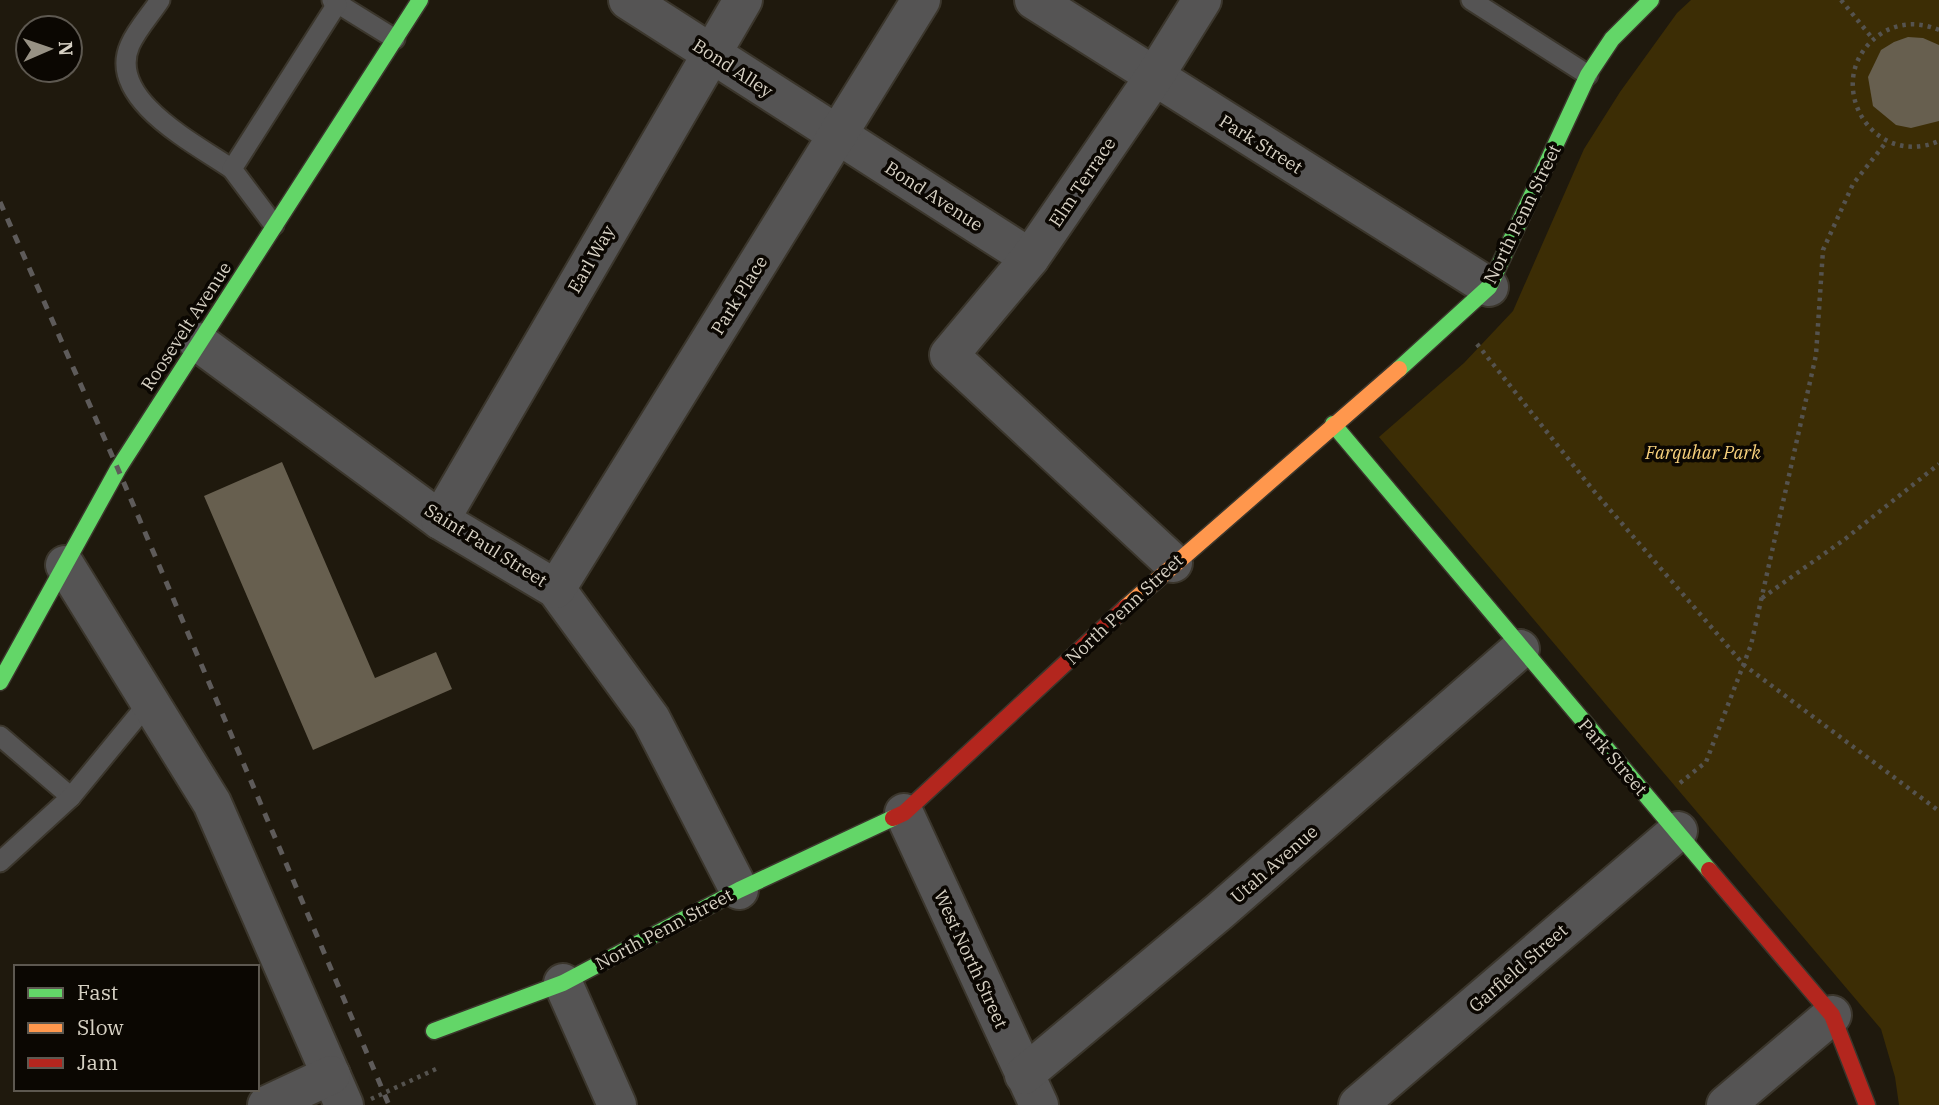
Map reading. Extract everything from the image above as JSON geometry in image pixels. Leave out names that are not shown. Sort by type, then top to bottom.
[{"type":"street","name":"Roosevelt Avenue","points":[[0,682],[118,468],[420,0]]},
{"type":"street","name":"Bond Alley","points":[[628,0],[839,135]]},
{"type":"street","name":"Earl Way","points":[[440,520],[709,54],[743,0]]},
{"type":"street","name":"Park Place","points":[[556,589],[920,0]]},
{"type":"street","name":"Park Street","points":[[1034,0],[1489,287]]},
{"type":"street","name":"Elm Terrace","points":[[1174,563],[949,355],[1030,258],[1154,77],[1202,0]]},
{"type":"street","name":"North Penn Street","points":[[434,1031],[564,983],[739,890],[904,813],[1174,563],[1459,317],[1489,287],[1588,75],[1612,39],[1651,0]]},
{"type":"street","name":"Bond Avenue","points":[[839,135],[1030,258]]},
{"type":"street","name":"Saint Paul Street","points":[[198,342],[440,520],[556,589],[651,719],[739,890]]},
{"type":"street","name":"Park Street","points":[[1333,424],[1520,649],[1832,1015],[1867,1105]]},
{"type":"street","points":[[65,565],[212,803],[349,1093],[267,1105]]},
{"type":"street","name":"Utah Avenue","points":[[1032,1090],[1220,911],[1520,649]]},
{"type":"street","name":"West North Street","points":[[904,813],[1032,1090]]},
{"type":"street","name":"Garfield Street","points":[[1358,1105],[1666,818]]},
{"type":"street","points":[[564,983],[617,1105]]},
{"type":"street","points":[[1726,1105],[1832,1015]]},
{"type":"lane","points":[[160,0],[130,46],[126,71],[135,93],[146,108],[232,169],[274,225]]},
{"type":"lane","points":[[1471,0],[1588,75]]},
{"type":"lane","points":[[232,169],[335,2],[395,39]]},
{"type":"lane","points":[[0,862],[71,797],[149,702]]},
{"type":"lane","points":[[0,736],[71,797]]},
{"type":"path","points":[[1841,0],[1873,39]]},
{"type":"path","points":[[1939,30],[1908,24],[1889,28],[1873,39],[1857,63],[1853,92],[1857,111],[1869,128],[1887,141],[1907,147],[1939,141]]},
{"type":"path","points":[[1666,818],[1706,762],[1744,665],[1816,355],[1823,250],[1853,184],[1887,141]]},
{"type":"path","points":[[1478,346],[1593,491],[1744,665],[1939,811]]},
{"type":"path","points":[[1761,598],[1845,539],[1939,464]]},
{"type":"path","points":[[349,1093],[436,1069]]},
{"type":"green space","name":"Farquhar Park","points":[[1691,0],[1939,0],[1939,1105],[1899,1105],[1895,1077],[1881,1029],[1379,437],[1464,363],[1513,311],[1584,149],[1620,92],[1677,13]]},
{"type":"building","points":[[1908,37],[1923,38],[1939,45],[1939,121],[1911,128],[1896,125],[1873,106],[1868,77],[1881,50]]},
{"type":"building","points":[[282,462],[375,678],[436,652],[452,689],[313,750],[204,496]]},
{"type":"railway","points":[[0,202],[118,469],[389,1105]]},
{"type":"traffic: fast","points":[[0,682],[118,469],[420,0]]},
{"type":"traffic: fast","points":[[1399,369],[1489,287],[1588,75],[1612,39],[1651,0]]},
{"type":"traffic: fast","points":[[1333,424],[1709,870]]},
{"type":"traffic: fast","points":[[434,1031],[563,983],[739,890],[893,818]]},
{"type":"traffic: slow","points":[[1126,607],[1399,369]]},
{"type":"traffic: jam","points":[[893,818],[904,813],[1126,607]]},
{"type":"traffic: jam","points":[[1709,870],[1832,1015],[1867,1105]]}]
